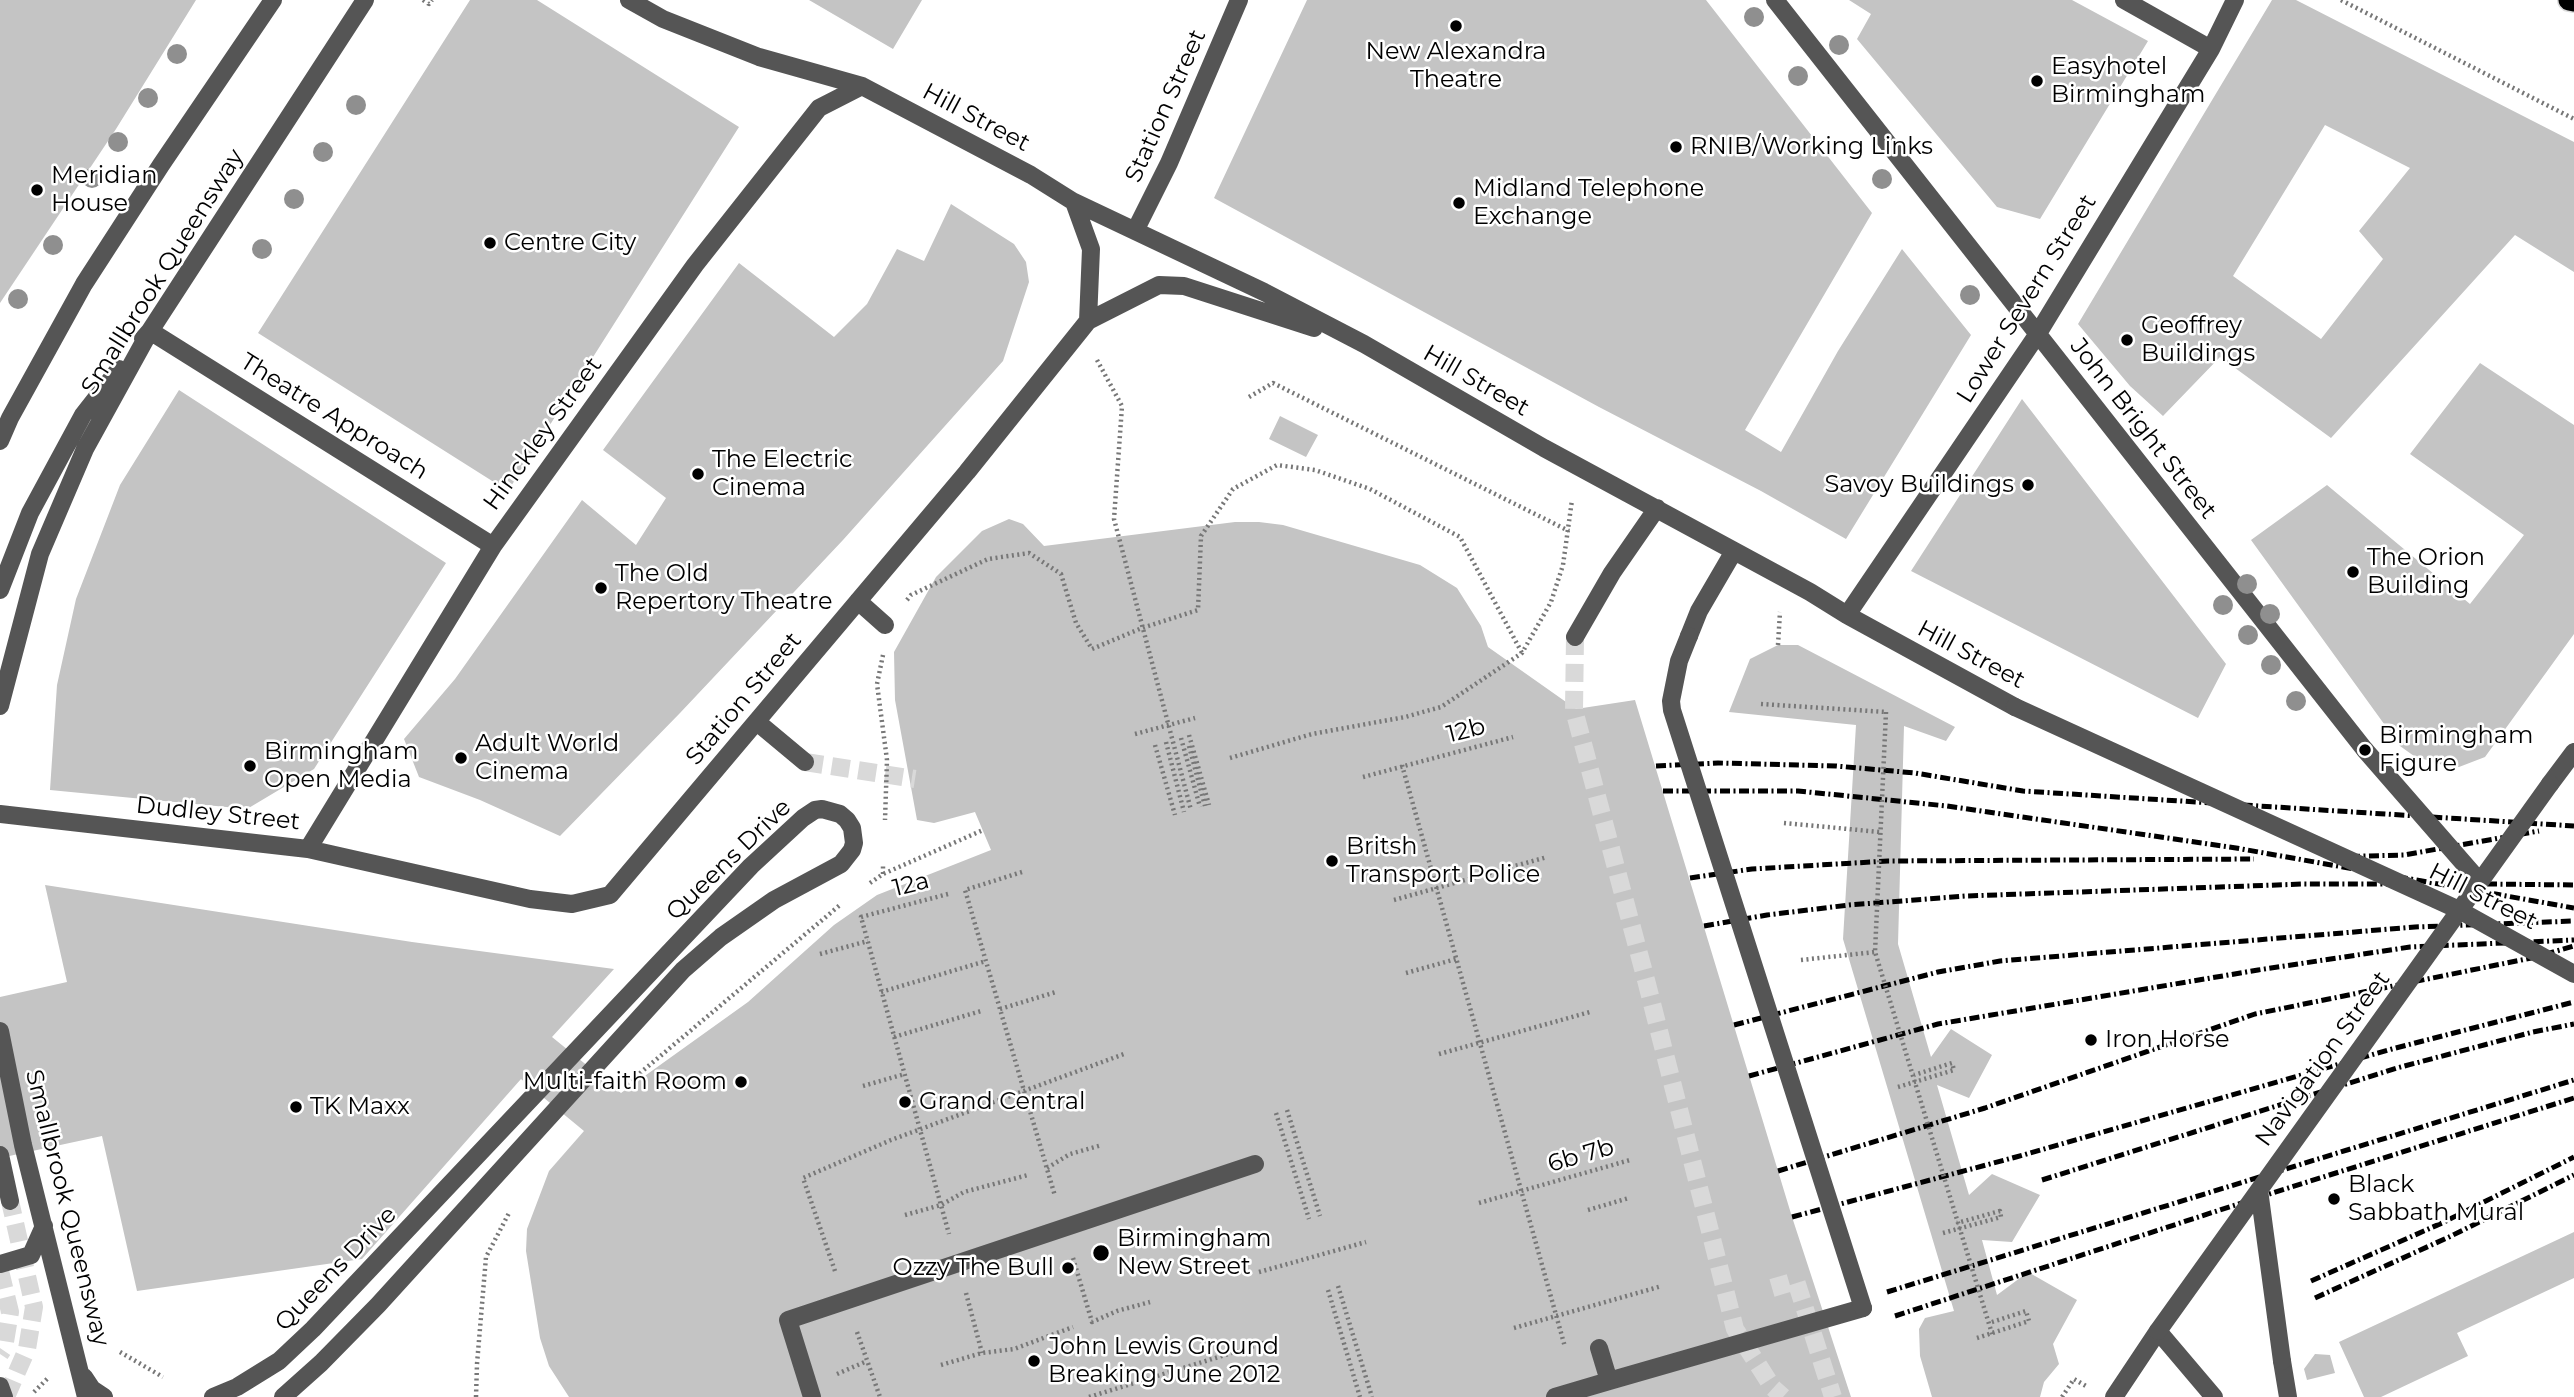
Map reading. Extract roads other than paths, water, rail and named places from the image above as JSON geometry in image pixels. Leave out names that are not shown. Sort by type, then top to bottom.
[{"type":"street","points":[[0,441],[84,284],[273,0]]},
{"type":"street","name":"Smallbrook Queensway","points":[[0,706],[40,554],[85,449],[150,331],[365,0]]},
{"type":"street","name":"Hill Street","points":[[629,0],[663,19],[759,57],[862,86],[1031,175],[1074,202],[1364,344],[1544,448],[2015,707],[2459,910],[2574,974]]},
{"type":"street","name":"Station Street","points":[[1136,231],[1169,163],[1239,0]]},
{"type":"street","name":"John Bright Street","points":[[1775,0],[2365,750],[2480,882]]},
{"type":"street","points":[[2123,0],[2211,49]]},
{"type":"street","name":"Lower Severn Street","points":[[1847,615],[2037,335],[2211,49],[2235,0]]},
{"type":"street","name":"Hinckley Street","points":[[308,849],[493,546],[695,265],[819,108],[862,86]]},
{"type":"street","points":[[1074,202],[1091,249],[1088,321]]},
{"type":"street","name":"Hill Street","points":[[1088,321],[1159,285],[1184,286],[1364,344]]},
{"type":"street","name":"Station Street","points":[[428,875],[530,899],[572,904],[610,895],[1006,424],[1088,321]]},
{"type":"street","points":[[0,590],[30,513],[83,415],[150,331]]},
{"type":"street","name":"Theatre Approach","points":[[150,331],[493,546]]},
{"type":"street","points":[[1575,637],[1612,573],[1657,508]]},
{"type":"street","points":[[1555,1397],[1863,1308],[1672,710],[1671,701],[1679,662],[1689,636],[1699,611],[1734,551]]},
{"type":"street","points":[[858,601],[885,625]]},
{"type":"street","points":[[757,722],[805,762]]},
{"type":"street","name":"Navigation Street","points":[[2114,1397],[2158,1331],[2574,751]]},
{"type":"street","name":"Queens Drive","points":[[213,1397],[236,1387],[279,1361],[313,1329],[751,866],[803,818],[822,809],[840,814],[847,820],[852,828],[854,843],[841,864],[774,901],[721,937],[683,970],[378,1305],[283,1397]]},
{"type":"street","name":"Dudley Street","points":[[0,814],[308,849],[428,875]]},
{"type":"street","name":"Smallbrook Queensway","points":[[0,1031],[23,1144],[86,1397]]},
{"type":"street","points":[[0,1155],[10,1201]]},
{"type":"street","points":[[812,1397],[788,1320],[1255,1164]]},
{"type":"street","points":[[2259,1190],[2288,1397]]},
{"type":"street","points":[[0,1264],[31,1255],[44,1226]]},
{"type":"street","points":[[2158,1331],[2214,1397]]},
{"type":"street","points":[[1599,1348],[1609,1381]]},
{"type":"street","points":[[82,1375],[92,1389],[104,1397]]},
{"type":"street","points":[[0,1385],[4,1397]]},
{"type":"tunnel","points":[[1575,637],[1574,710],[1735,1329],[1773,1388],[1783,1397]]},
{"type":"tunnel","points":[[805,762],[915,779]]},
{"type":"tunnel","points":[[6,1397],[27,1349],[34,1307],[10,1201]]},
{"type":"tunnel","points":[[0,1271],[10,1312],[4,1348],[0,1354]]},
{"type":"tunnel","points":[[1772,1288],[1796,1281],[1833,1397]]},
{"type":"railway","points":[[1656,766],[1718,763],[1836,766],[1915,773],[2023,791],[2574,826]]},
{"type":"railway","points":[[1663,791],[1798,791],[1947,806],[2236,848],[2574,908]]},
{"type":"railway","points":[[2331,857],[2404,855],[2539,831]]},
{"type":"railway","points":[[1690,878],[1752,869],[1888,861],[2254,859]]},
{"type":"railway","points":[[1704,926],[1849,905],[1966,896],[2304,884],[2403,884]]},
{"type":"railway","points":[[2487,884],[2574,885]]},
{"type":"railway","points":[[1734,1025],[1938,972],[2000,961],[2415,927],[2574,921]]},
{"type":"railway","points":[[1749,1076],[1938,1024],[2258,970],[2410,947],[2574,940]]},
{"type":"railway","points":[[1778,1171],[1985,1108],[2255,1014],[2536,957],[2574,946]]},
{"type":"railway","points":[[1792,1217],[2016,1157],[2392,1049],[2574,1002]]},
{"type":"railway","points":[[2042,1180],[2397,1068],[2533,1032],[2574,1024]]},
{"type":"railway","points":[[1887,1292],[2574,1080]]},
{"type":"railway","points":[[1895,1316],[2574,1098]]},
{"type":"railway","points":[[2311,1281],[2442,1223],[2574,1157]]},
{"type":"railway","points":[[2315,1298],[2449,1237],[2574,1175]]},
{"type":"place","name":"New Alexandra Theatre","points":[[1456,26]]},
{"type":"place","name":"Easyhotel Birmingham","points":[[2037,81]]},
{"type":"place","name":"RNIB/Working Links","points":[[1676,147]]},
{"type":"place","name":"Meridian House","points":[[37,190]]},
{"type":"place","name":"Midland Telephone Exchange","points":[[1459,203]]},
{"type":"place","name":"Centre City","points":[[490,243]]},
{"type":"place","name":"Geoffrey Buildings","points":[[2127,340]]},
{"type":"place","name":"The Electric Cinema","points":[[698,474]]},
{"type":"place","name":"Savoy Buildings","points":[[2028,485]]},
{"type":"place","name":"The Orion Building","points":[[2353,572]]},
{"type":"place","name":"The Old Repertory Theatre","points":[[601,588]]},
{"type":"place","name":"Birmingham Figure","points":[[2365,750]]},
{"type":"place","name":"Adult World Cinema","points":[[461,758]]},
{"type":"place","name":"Birmingham Open Media","points":[[250,766]]},
{"type":"place","name":"Britsh Transport Police","points":[[1332,861]]},
{"type":"place","name":"Iron Horse","points":[[2091,1040]]},
{"type":"place","name":"Multi-faith Room","points":[[741,1082]]},
{"type":"place","name":"Grand Central","points":[[905,1102]]},
{"type":"place","name":"TK Maxx","points":[[296,1107]]},
{"type":"place","name":"Black Sabbath Mural","points":[[2334,1199]]},
{"type":"place","name":"Birmingham New Street","points":[[1101,1253]]},
{"type":"place","name":"Ozzy The Bull","points":[[1068,1268]]},
{"type":"place","name":"John Lewis Ground Breaking June 2012","points":[[1034,1361]]}]
